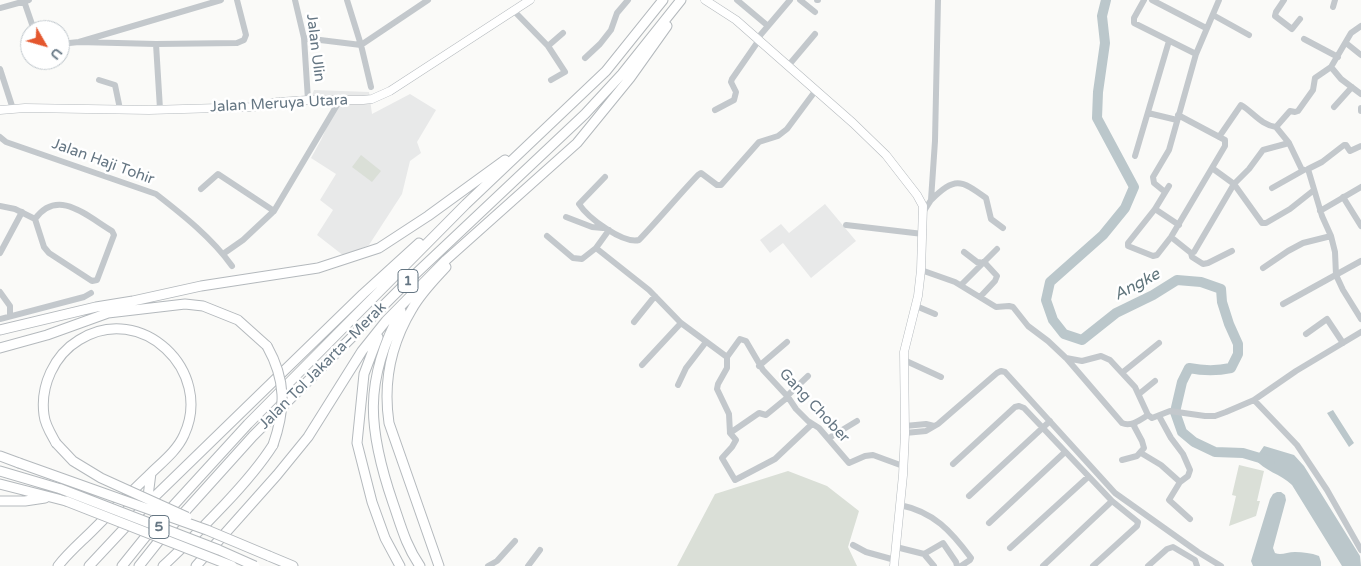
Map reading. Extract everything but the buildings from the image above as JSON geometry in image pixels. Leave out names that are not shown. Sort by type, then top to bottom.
[{"type":"highway","name":"Jalan Tol Jakarta–Merak","points":[[122,566],[151,530],[248,424],[466,204],[606,71],[663,0]]},
{"type":"highway","name":"Jalan Tol Jakarta–Merak","points":[[139,566],[162,537],[253,436],[408,281],[585,114],[622,74],[682,0]]},
{"type":"highway","points":[[196,566],[278,475],[308,437],[362,352],[386,321],[470,238],[577,143],[656,44],[682,0]]},
{"type":"highway","points":[[0,330],[96,307],[201,286],[318,268],[379,248],[428,216],[529,144]]},
{"type":"highway","points":[[89,566],[147,504],[363,294],[466,204]]},
{"type":"highway","points":[[439,566],[388,423],[386,386],[388,367],[412,308],[470,238]]},
{"type":"highway","points":[[410,296],[390,330],[378,364],[374,386],[373,409],[375,439],[383,474],[410,550],[420,566]]},
{"type":"highway","points":[[0,348],[47,335],[108,314],[185,304],[203,306],[238,320],[267,346],[274,358],[282,382],[283,408],[273,445],[249,478],[188,544],[163,566]]},
{"type":"highway","points":[[386,321],[374,345],[364,374],[357,443],[372,502],[385,538],[400,566]]},
{"type":"highway","points":[[58,566],[151,473],[166,460],[184,436],[190,415],[190,398],[186,379],[179,363],[166,347],[140,332],[125,328],[109,329],[79,339],[55,363],[47,379],[44,416],[56,443],[73,461],[101,478],[185,516],[207,530]]},
{"type":"highway","name":"5","points":[[0,456],[207,530],[293,566]]},
{"type":"highway","name":"5","points":[[0,471],[61,489],[219,550],[255,566]]},
{"type":"highway","points":[[147,504],[151,473]]},
{"type":"highway","points":[[0,484],[66,501],[232,566]]},
{"type":"highway","points":[[0,501],[53,498]]},
{"type":"main road","name":"Jalan Meruya Utara","points":[[0,113],[13,109],[160,110],[253,106],[308,100],[372,99],[390,91],[514,11],[526,1]]},
{"type":"main road","points":[[707,1],[736,20],[886,155],[919,198],[924,211],[921,270],[916,306],[908,335],[904,360],[905,429],[894,563]]},
{"type":"street","points":[[79,42],[221,0]]},
{"type":"street","points":[[70,43],[156,44],[240,42],[246,35],[237,0]]},
{"type":"street","name":"Jalan Ulin","points":[[295,0],[304,38],[308,100]]},
{"type":"street","points":[[347,0],[372,87]]},
{"type":"street","points":[[304,38],[361,44],[428,0]]},
{"type":"street","points":[[586,58],[611,30],[618,14],[628,0]]},
{"type":"street","points":[[737,0],[768,26]]},
{"type":"street","points":[[715,110],[734,100],[736,92],[732,80],[768,26],[790,0]]},
{"type":"street","points":[[800,0],[815,12]]},
{"type":"street","points":[[932,200],[938,0]]},
{"type":"street","points":[[1144,0],[1133,21],[1136,25],[1196,54]]},
{"type":"street","points":[[1152,0],[1206,28]]},
{"type":"street","points":[[1148,113],[1178,117],[1220,137],[1226,143],[1171,237],[1155,256],[1128,246],[1128,244],[1155,209],[1167,189],[1154,183],[1152,177],[1169,150],[1178,117],[1196,54],[1219,0]]},
{"type":"street","points":[[1284,0],[1275,16],[1292,29],[1300,19]]},
{"type":"street","points":[[1333,7],[1336,0]]},
{"type":"street","points":[[0,8],[27,1],[32,20]]},
{"type":"street","points":[[514,11],[548,46],[565,72],[551,80]]},
{"type":"street","points":[[1213,15],[1249,35]]},
{"type":"street","points":[[1276,127],[1290,111],[1298,111],[1313,90],[1315,78],[1331,67],[1352,33],[1361,26]]},
{"type":"street","points":[[548,46],[563,33]]},
{"type":"street","points":[[788,66],[815,34]]},
{"type":"street","points":[[1304,39],[1338,57]]},
{"type":"street","points":[[1135,156],[1169,41]]},
{"type":"street","points":[[1346,43],[1361,54]]},
{"type":"street","points":[[156,44],[160,110]]},
{"type":"street","points":[[1331,67],[1341,80],[1361,94]]},
{"type":"street","points":[[0,68],[13,109]]},
{"type":"street","points":[[99,80],[116,85],[120,110]]},
{"type":"street","points":[[1334,107],[1352,87]]},
{"type":"street","points":[[605,177],[579,204],[592,219],[607,229],[635,241],[639,240],[673,201],[701,173],[721,186],[759,142],[778,136],[787,129],[816,90]]},
{"type":"street","points":[[223,254],[243,240],[274,211],[340,100]]},
{"type":"street","points":[[1220,137],[1241,105],[1268,126],[1276,127],[1289,143],[1305,170],[1331,236],[1335,252],[1336,276],[1361,318]]},
{"type":"street","name":"Jalan Haji Tohir","points":[[0,137],[6,142],[156,194],[177,210],[223,254],[232,266]]},
{"type":"street","points":[[1190,252],[1195,250],[1234,184],[1249,169],[1263,150],[1289,143]]},
{"type":"street","points":[[1272,188],[1322,162],[1344,145],[1350,151],[1361,146]]},
{"type":"street","points":[[1212,168],[1234,184],[1262,223],[1266,223],[1290,208],[1314,190]]},
{"type":"street","points":[[201,189],[218,174],[274,211]]},
{"type":"street","points":[[924,211],[945,187],[957,183],[965,184],[986,198],[990,217],[1003,228]]},
{"type":"street","points":[[1320,211],[1361,187]]},
{"type":"street","points":[[1343,197],[1361,226]]},
{"type":"street","points":[[0,206],[22,212],[35,219],[44,247],[49,253],[92,281],[97,280],[114,235],[112,231],[69,206],[60,204],[43,210],[35,219]]},
{"type":"street","points":[[1155,209],[1178,224]]},
{"type":"street","points":[[0,253],[22,212]]},
{"type":"street","points":[[566,217],[592,227],[607,229]]},
{"type":"street","points":[[846,225],[923,234]]},
{"type":"street","points":[[547,236],[573,258],[578,259],[585,257],[596,248],[607,229]]},
{"type":"street","points":[[1263,268],[1288,251],[1303,244],[1331,236]]},
{"type":"street","points":[[1171,237],[1190,252],[1192,257],[1203,264],[1232,250]]},
{"type":"street","points":[[596,248],[655,296],[681,323],[727,357],[727,368],[717,389],[729,414],[730,433],[736,441],[722,458],[735,480],[774,459],[812,424]]},
{"type":"street","points":[[961,286],[996,249]]},
{"type":"street","points":[[964,252],[977,262],[983,262],[996,273],[997,278],[980,298]]},
{"type":"street","points":[[1283,304],[1361,261]]},
{"type":"street","points":[[921,270],[961,286],[996,307],[1013,307],[1028,326],[1066,358],[1122,424],[1135,423],[1148,415]]},
{"type":"street","points":[[0,292],[10,306],[10,316]]},
{"type":"street","points":[[0,319],[84,297],[91,292]]},
{"type":"street","points":[[634,322],[655,296]]},
{"type":"street","points":[[916,306],[935,314]]},
{"type":"street","points":[[1306,334],[1327,320],[1343,343]]},
{"type":"street","points":[[642,365],[681,323]]},
{"type":"street","points":[[1066,358],[1082,360],[1097,356],[1106,357],[1123,372],[1139,394],[1148,415],[1152,418],[1170,411],[1215,416],[1254,400],[1296,371],[1361,332]]},
{"type":"street","name":"Gang Chober","points":[[727,357],[738,342],[743,339],[748,344],[759,366],[796,409],[819,428],[850,463],[865,456],[873,455],[903,466]]},
{"type":"street","points":[[678,385],[686,368],[706,342]]},
{"type":"street","points":[[759,366],[787,342]]},
{"type":"street","points":[[1123,372],[1159,343]]},
{"type":"street","points":[[904,360],[942,377]]},
{"type":"street","points":[[905,429],[926,424],[934,426],[938,424],[1001,371],[1009,375],[1066,452],[1112,502],[1138,522],[1137,526],[1093,566]]},
{"type":"street","points":[[730,433],[758,413],[766,415],[808,376]]},
{"type":"street","points":[[1139,394],[1155,381]]},
{"type":"street","points":[[1254,400],[1297,445],[1327,490],[1361,550]]},
{"type":"street","points":[[953,464],[1015,407],[1019,406],[1046,424],[1115,493],[1198,552],[1221,566]]},
{"type":"street","points":[[1158,416],[1170,438],[1187,460],[1189,473],[1180,482],[1169,500],[1190,519]]},
{"type":"street","points":[[829,438],[856,421]]},
{"type":"street","points":[[1122,460],[1137,456],[1141,453],[1144,445],[1134,426],[1135,423]]},
{"type":"street","points":[[969,496],[1046,424]]},
{"type":"street","points":[[989,523],[1066,452]]},
{"type":"street","points":[[1141,453],[1162,465],[1180,482]]},
{"type":"street","points":[[1010,548],[1088,477]]},
{"type":"street","points":[[1043,566],[1112,502]]},
{"type":"street","points":[[900,505],[912,507],[945,526],[971,559],[959,566],[943,543],[924,554]]},
{"type":"street","points":[[488,566],[497,561],[515,541]]},
{"type":"street","points":[[853,545],[894,563]]},
{"type":"street","points":[[896,547],[924,554],[934,566]]},
{"type":"street","points":[[1148,566],[1167,549],[1173,547],[1195,560],[1197,566]]},
{"type":"street","points":[[528,566],[540,550]]},
{"type":"shaded area","points":[[314,90],[369,92],[372,114],[410,94],[436,110],[417,142],[421,153],[410,161],[402,194],[369,245],[344,256],[317,235],[333,210],[320,200],[336,174],[311,158],[338,102],[310,101]]},
{"type":"shaded area","points":[[361,155],[381,171],[372,182],[352,167]]},
{"type":"shaded area","points":[[825,204],[856,241],[811,278],[783,243],[770,253],[760,240],[781,224],[789,233]]},
{"type":"shaded area","points":[[1333,410],[1354,443],[1349,447],[1327,413]]},
{"type":"shaded area","points":[[1264,446],[1294,455],[1304,466],[1360,556],[1361,566],[1342,566],[1292,485],[1263,467],[1255,459]]},
{"type":"shaded area","points":[[1239,465],[1264,471],[1257,501],[1260,501],[1256,516],[1229,526],[1236,496],[1232,495]]},
{"type":"shaded area","points":[[788,471],[827,486],[859,511],[848,547],[857,566],[677,566],[715,494]]},
{"type":"shaded area","points":[[1277,492],[1285,495],[1286,500],[1273,548],[1275,553],[1298,552],[1313,554],[1319,556],[1321,566],[1253,566],[1251,561],[1270,499]]},
{"type":"waterway","name":"Angke","points":[[1106,0],[1102,16],[1105,43],[1098,92],[1097,118],[1134,187],[1125,208],[1103,235],[1050,282],[1046,300],[1053,320],[1064,334],[1082,340],[1116,313],[1153,295],[1177,280],[1201,282],[1221,289],[1222,302],[1238,344],[1238,354],[1231,368],[1221,370],[1189,368],[1182,382],[1175,412],[1182,432],[1194,442],[1215,452],[1243,453],[1270,461]]}]
